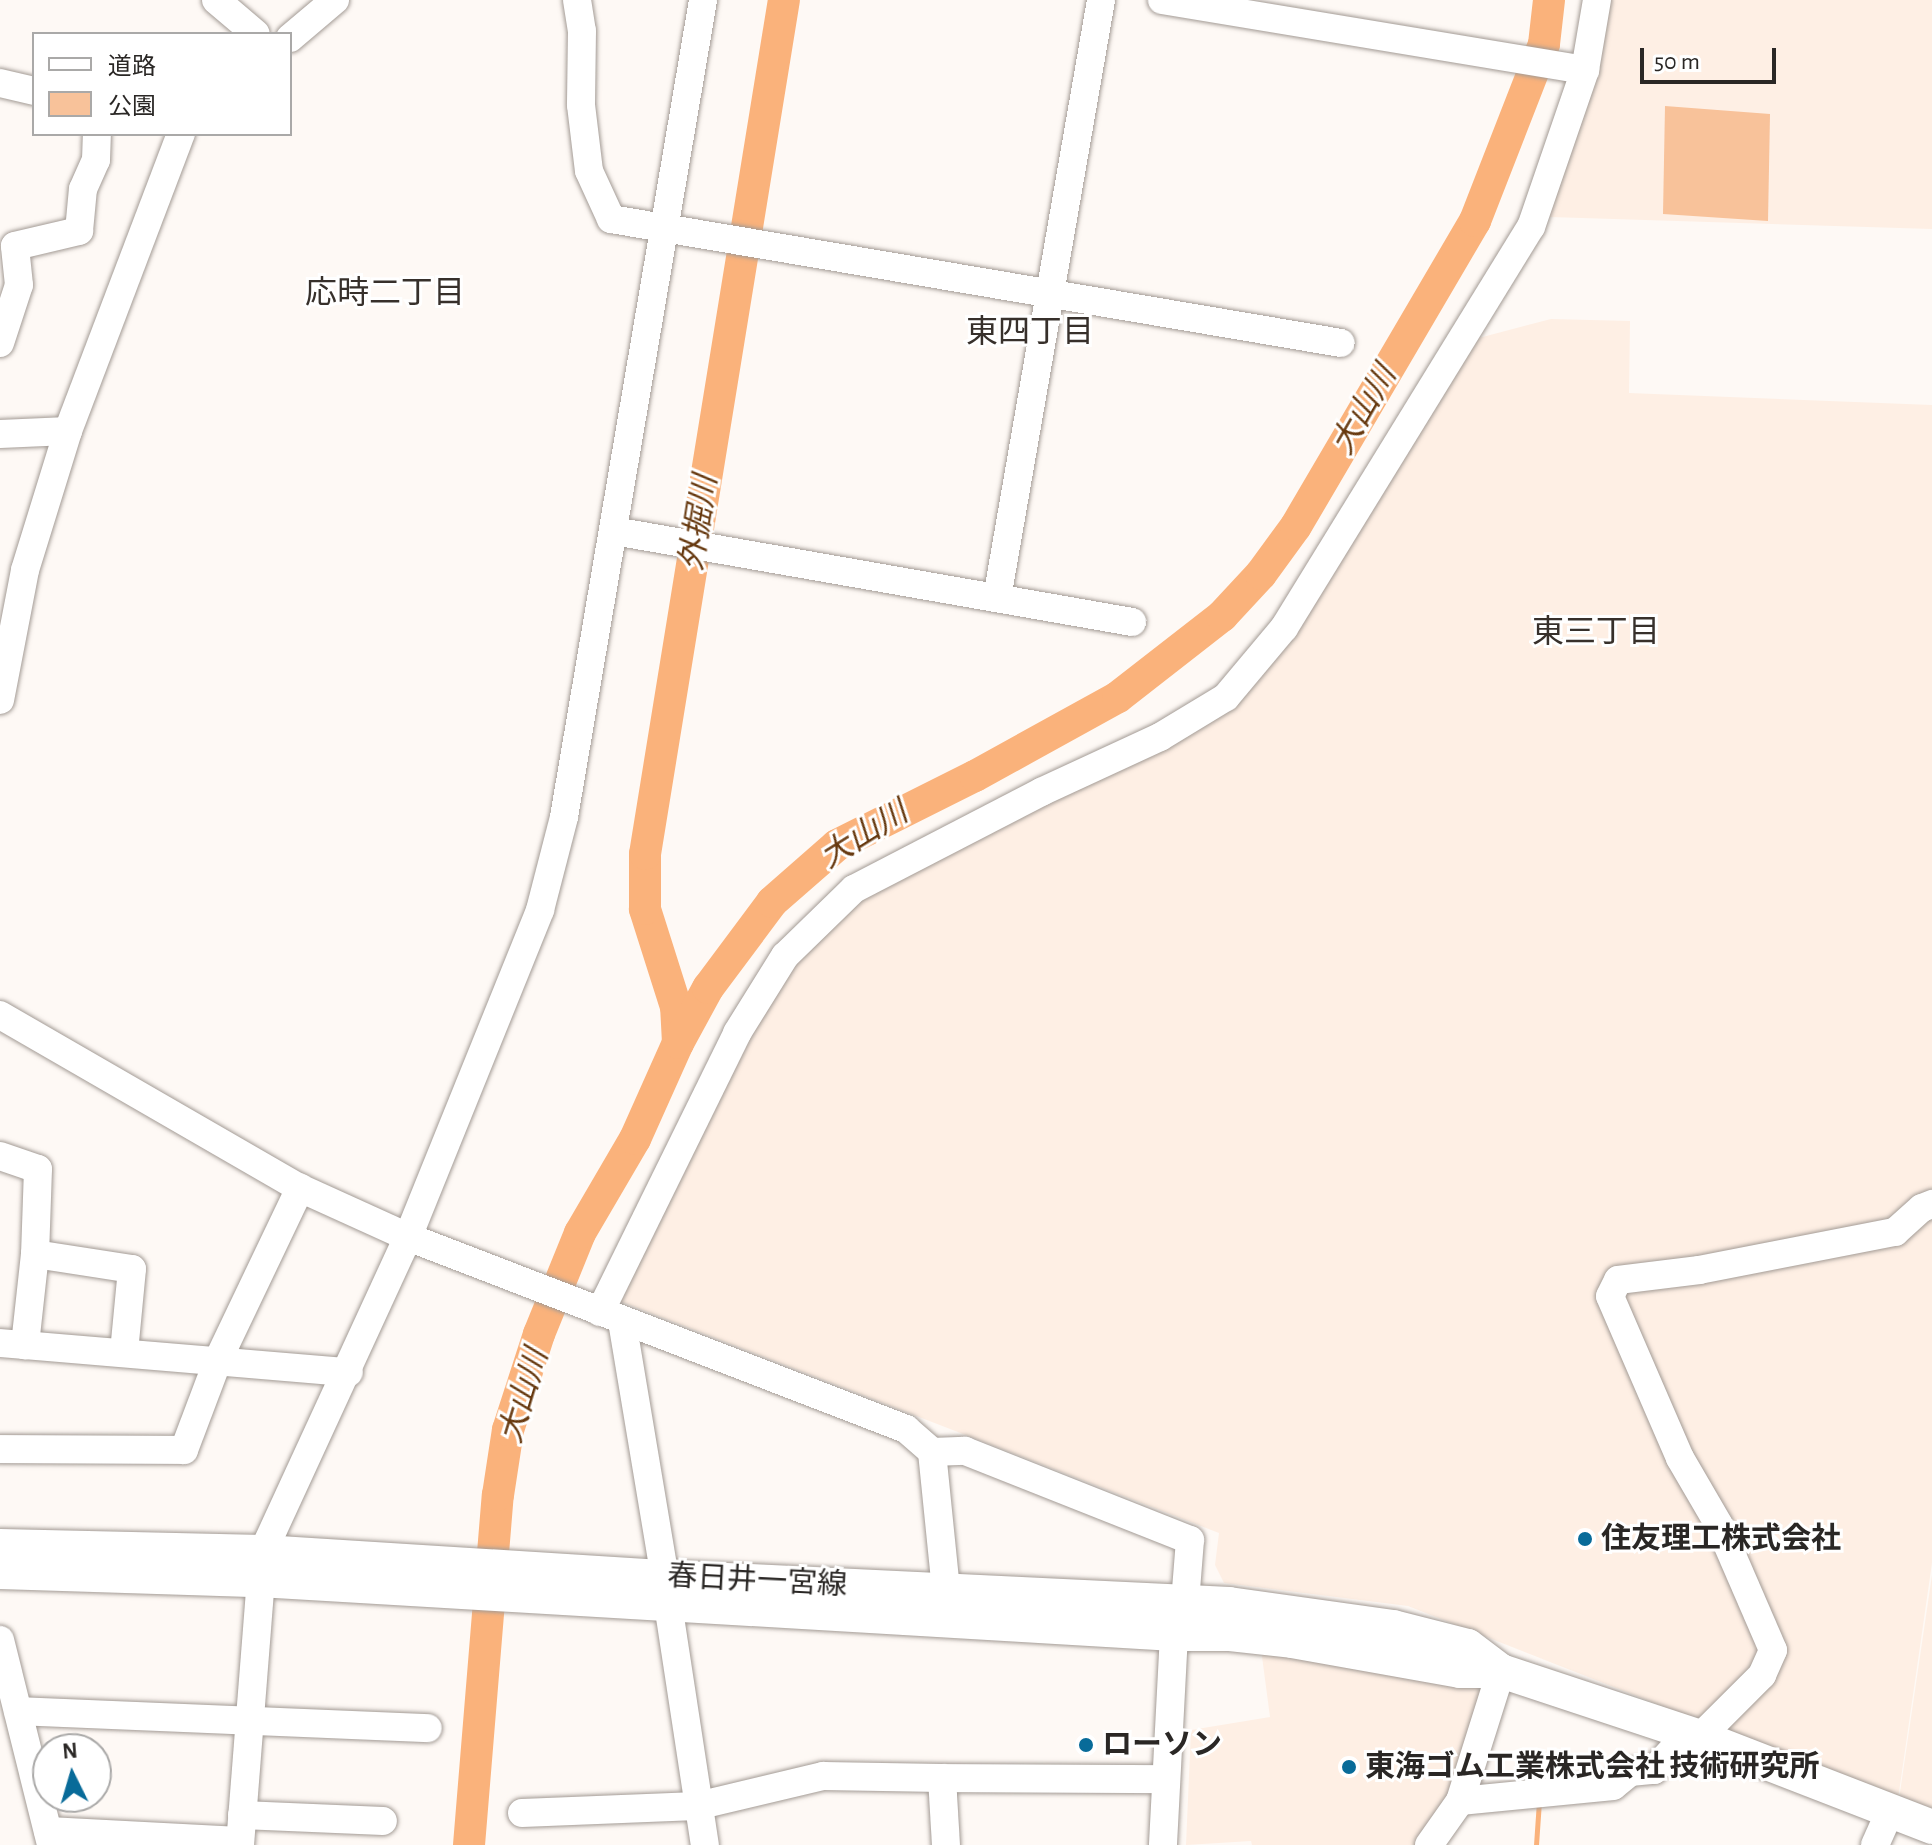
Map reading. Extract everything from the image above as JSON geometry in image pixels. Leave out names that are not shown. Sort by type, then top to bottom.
[{"type":"main road","name":"春日井一宮線","points":[[0,1546],[545,1584],[1180,1618]]},
{"type":"main road","name":"春日井一宮線","points":[[0,1572],[261,1566]]},
{"type":"main road","name":"春日井一宮線","points":[[666,1591],[946,1591],[1180,1618],[1230,1634],[1460,1671],[1501,1671],[1694,1735],[1932,1827]]},
{"type":"street","points":[[216,0],[254,32]]},
{"type":"street","points":[[292,36],[335,0]]},
{"type":"street","points":[[577,0],[582,31],[581,105],[589,171],[611,219],[1341,343]]},
{"type":"street","points":[[241,1834],[261,1566],[408,1237],[540,910],[564,817],[703,0]]},
{"type":"street","points":[[997,598],[1101,0]]},
{"type":"street","points":[[1162,0],[1585,70]]},
{"type":"street","points":[[705,1845],[666,1591],[604,1314],[737,1033],[785,956],[854,889],[1041,792],[1160,737],[1226,697],[1284,628],[1531,227],[1585,70],[1597,0]]},
{"type":"street","points":[[0,83],[32,91]]},
{"type":"street","points":[[0,343],[19,285],[15,246],[79,231],[83,189],[96,160],[97,136]]},
{"type":"street","points":[[0,700],[25,570],[68,431],[180,136]]},
{"type":"street","points":[[0,434],[68,431]]},
{"type":"street","points":[[614,531],[1132,622]]},
{"type":"street","points":[[0,1015],[300,1188],[408,1237],[906,1429],[932,1452],[946,1591]]},
{"type":"street","points":[[0,1156],[38,1169],[35,1254],[12,1344],[349,1372]]},
{"type":"street","points":[[0,1449],[184,1450],[218,1360],[300,1188]]},
{"type":"street","points":[[1460,1801],[1613,1786],[1630,1772],[1654,1770],[1762,1675],[1773,1650],[1719,1525],[1680,1458],[1610,1296],[1618,1280],[1699,1270],[1895,1232],[1922,1208],[1932,1204]]},
{"type":"street","points":[[35,1254],[132,1269],[124,1352]]},
{"type":"street","points":[[932,1452],[965,1451],[1190,1540],[1165,1779],[1163,1845]]},
{"type":"street","points":[[0,1640],[50,1838],[241,1834],[383,1821]]},
{"type":"street","points":[[1429,1845],[1460,1801],[1501,1671]]},
{"type":"street","points":[[18,1711],[428,1728]]},
{"type":"street","points":[[522,1813],[697,1806],[823,1776],[1165,1779]]},
{"type":"street","points":[[942,1778],[946,1845]]},
{"type":"street","points":[[1875,1845],[1890,1811]]},
{"type":"shaded area","points":[[1604,0],[1932,0],[1932,229],[1550,217],[1547,206]]},
{"type":"shaded area","points":[[1551,319],[1630,321],[1629,393],[1932,405],[1932,1563],[1898,1799],[1408,1606],[1224,1583],[1215,1565],[1219,1533],[614,1299],[781,973],[868,894],[1229,704],[1475,339]]},
{"type":"shaded area","points":[[1932,1575],[1932,1812],[1899,1799]]},
{"type":"shaded area","points":[[1261,1649],[1479,1682],[1483,1699],[1457,1786],[1418,1845],[1252,1845],[1251,1841],[1186,1845],[1191,1730],[1270,1717]]},
{"type":"green space","points":[[1665,106],[1770,114],[1768,221],[1663,214]]},
{"type":"waterway","name":"外掘川","points":[[678,1043],[676,1007],[645,909],[645,854],[784,0]]},
{"type":"waterway","name":"大山川","points":[[469,1845],[498,1495],[508,1430],[539,1334],[580,1233],[635,1139],[678,1043],[708,988],[772,902],[837,845],[975,776],[1118,697],[1222,616],[1261,574],[1296,526],[1475,221],[1544,44],[1549,0]]},
{"type":"waterway","points":[[1536,1845],[1539,1801]]},
{"type":"place","name":"住友理工株式会社","points":[[1585,1539]]},
{"type":"place","name":"ローソン","points":[[1086,1745]]},
{"type":"place","name":"東海ゴム工業株式会社 技術研究所","points":[[1349,1767]]},
{"type":"district","name":"応時二丁目","points":[[385,293]]},
{"type":"district","name":"東四丁目","points":[[1030,332]]},
{"type":"district","name":"東三丁目","points":[[1596,632]]}]
